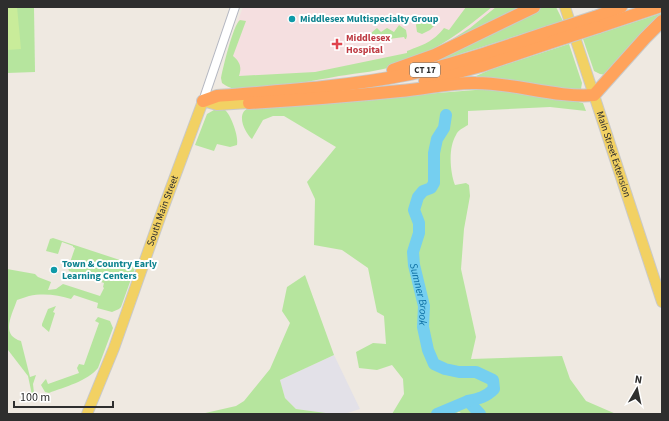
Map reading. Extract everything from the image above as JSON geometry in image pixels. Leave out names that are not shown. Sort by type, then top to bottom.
[{"type":"highway","points":[[339,91],[436,55],[534,7]]},
{"type":"highway","name":"CT 17","points":[[596,22],[621,7]]},
{"type":"highway","name":"CT 17","points":[[203,101],[217,96],[379,90],[449,76],[551,37],[596,22],[658,7]]},
{"type":"highway","points":[[339,91],[413,90],[455,84],[477,83],[504,85],[573,95],[594,95],[644,38],[662,21]]},
{"type":"highway","name":"CT 17","points":[[249,103],[339,91]]},
{"type":"main road","name":"Main Street Extension","points":[[565,7],[662,302]]},
{"type":"main road","name":"CT 17","points":[[203,101],[217,105],[249,103]]},
{"type":"main road","name":"South Main Street","points":[[87,414],[114,348],[163,208],[203,101]]},
{"type":"street","name":"South Main Street","points":[[203,101],[235,7]]},
{"type":"shaded area","name":"Middlesex Hospital","points":[[243,7],[496,7],[454,39],[435,50],[399,65],[312,82],[229,88],[222,83],[221,78],[232,37]]},
{"type":"shaded area","points":[[334,355],[360,409],[344,414],[333,414],[296,409],[285,398],[280,380]]},
{"type":"green space","points":[[7,7],[34,7],[35,72],[7,73]]},
{"type":"green space","points":[[7,7],[17,7],[21,49],[7,50]]},
{"type":"green space","points":[[466,7],[492,7],[437,47],[399,65],[369,72],[264,88],[237,89],[230,88],[222,83],[221,78],[229,47],[234,30],[240,20],[246,21],[233,56],[240,65],[239,76],[315,72],[407,53],[407,51],[432,40],[444,28],[449,30]]},
{"type":"green space","points":[[496,7],[524,7],[435,50],[470,28]]},
{"type":"green space","points":[[542,7],[556,7],[563,21],[438,61],[436,59]]},
{"type":"green space","points":[[662,13],[662,16],[606,75],[594,71],[583,39]]},
{"type":"green space","points":[[432,20],[437,23],[430,30],[422,34],[417,32],[416,25],[418,21]]},
{"type":"green space","points":[[399,25],[406,30],[406,39],[404,37],[389,39],[380,43],[371,33],[377,28],[381,32],[387,28],[394,32]]},
{"type":"green space","points":[[569,44],[582,83],[579,91],[502,79],[478,78],[476,76],[492,69]]},
{"type":"green space","points":[[488,89],[560,98],[583,103],[586,111],[550,107],[468,111],[468,125],[458,132],[453,140],[451,167],[453,180],[455,185],[466,183],[469,185],[470,196],[464,229],[461,269],[476,337],[471,359],[562,356],[570,379],[586,401],[616,414],[463,414],[459,412],[454,414],[392,414],[404,394],[403,379],[392,365],[377,370],[359,368],[356,352],[373,343],[386,344],[384,316],[377,312],[368,268],[342,250],[314,245],[315,199],[307,182],[336,147],[284,116],[273,116],[263,120],[252,139],[244,128],[242,118],[245,111],[249,108]]},
{"type":"green space","points":[[224,109],[234,126],[237,137],[237,145],[230,147],[217,144],[214,151],[195,145],[207,114],[214,110]]},
{"type":"green space","points":[[53,238],[132,264],[135,268],[121,307],[112,312],[97,308],[98,303],[74,295],[71,299],[40,295],[29,296],[17,300],[9,324],[9,329],[15,338],[21,341],[30,377],[36,375],[33,384],[34,393],[32,395],[28,376],[8,350],[7,269],[35,274],[38,277],[51,282],[48,290],[56,289],[63,284],[100,296],[104,288],[104,283],[69,271],[68,268],[75,248],[73,246],[62,242],[58,254],[46,251],[50,239]]},
{"type":"green space","points":[[305,275],[334,355],[280,380],[285,398],[296,409],[333,414],[201,414],[236,406],[244,401],[270,369],[290,323],[282,311],[287,287]]},
{"type":"green space","points":[[56,306],[53,312],[55,313],[49,332],[42,326],[42,324],[48,309]]},
{"type":"green space","points":[[98,317],[110,321],[113,328],[98,368],[88,377],[75,383],[49,393],[45,392],[41,385],[46,379],[48,384],[79,373],[77,368],[79,364],[84,365],[99,323],[95,321]]},
{"type":"waterway","name":"Sumner Brook","points":[[446,115],[444,128],[437,139],[434,153],[434,183],[431,188],[423,191],[418,197],[414,210],[419,223],[419,233],[413,252],[414,265],[424,306],[423,327],[428,350],[434,364],[445,369],[459,372],[476,372],[493,380],[494,389],[491,392],[482,397],[468,401],[480,414]]},
{"type":"waterway","points":[[437,414],[468,401]]},
{"type":"place","name":"Middlesex Multispecialty Group","points":[[292,19]]},
{"type":"place","name":"Middlesex Hospital","points":[[337,44]]},
{"type":"place","name":"Town & Country Early Learning Centers","points":[[54,270]]}]
